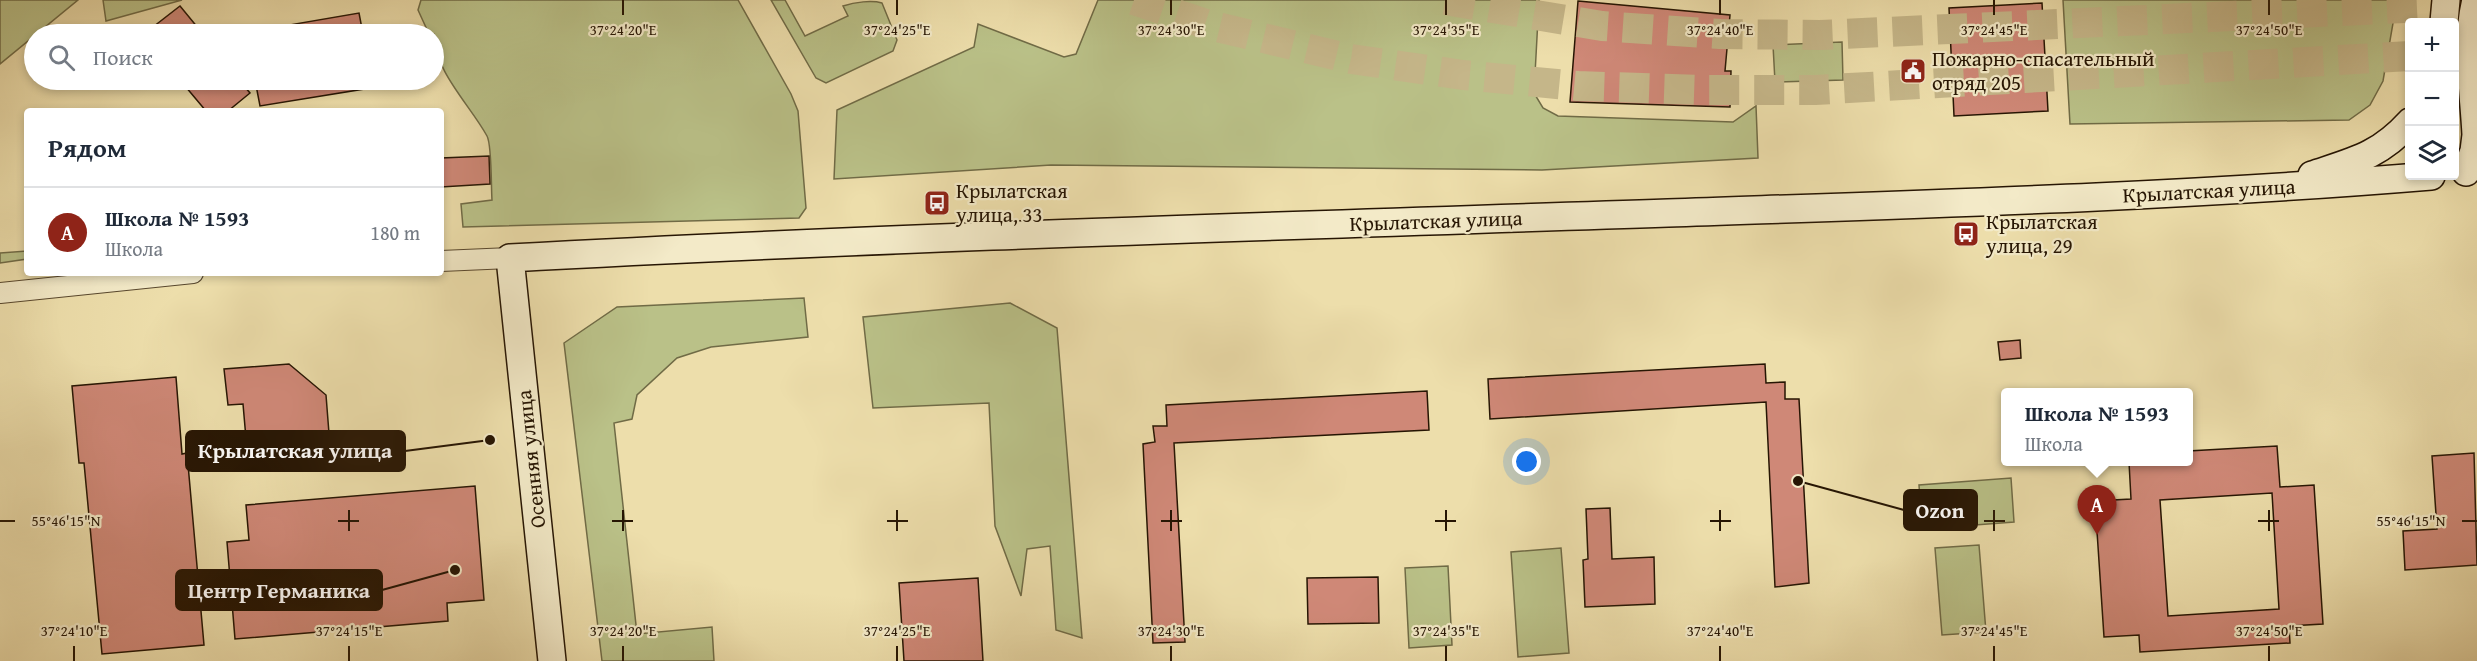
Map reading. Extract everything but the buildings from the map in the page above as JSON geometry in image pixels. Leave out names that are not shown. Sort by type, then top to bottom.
[{"type":"main road","points":[[2444,18],[2446,0]]},
{"type":"main road","points":[[2466,172],[2474,151],[2476,135],[2471,40],[2472,15],[2476,0]]},
{"type":"main road","points":[[2471,40],[2477,72]]},
{"type":"main road","points":[[2274,188],[2367,157],[2394,140],[2406,126]]},
{"type":"main road","points":[[2459,157],[2466,172]]},
{"type":"main road","name":"Крылатская улица","points":[[510,258],[895,240],[1982,202],[2274,188],[2405,178]]},
{"type":"main road","name":"Осенняя улица","points":[[510,258],[552,661]]},
{"type":"street","name":"Крылатская улица","points":[[444,261],[510,258]]},
{"type":"street","points":[[0,293],[164,276]]},
{"type":"green space","points":[[0,0],[78,0],[49,24],[24,24],[24,44],[0,64]]},
{"type":"green space","points":[[103,0],[182,0],[106,21]]},
{"type":"green space","points":[[421,0],[738,0],[791,94],[798,111],[806,208],[799,218],[463,227],[461,204],[492,200],[489,141],[444,70],[444,24],[424,24],[418,10]]},
{"type":"green space","points":[[771,0],[785,0],[805,36],[848,16],[843,6],[863,2],[882,3],[897,40],[893,51],[826,83],[816,78]]},
{"type":"green space","points":[[1098,0],[1539,0],[1534,93],[1543,108],[1558,116],[1733,122],[1756,106],[1758,158],[1542,170],[1051,165],[834,179],[837,110],[974,47],[978,24],[1064,57],[1076,54]]},
{"type":"green space","points":[[2063,0],[2397,0],[2383,81],[2370,105],[2349,120],[2070,124]]},
{"type":"green space","points":[[1842,42],[1843,80],[1775,82],[1773,45]]},
{"type":"green space","points":[[24,251],[24,259],[0,263],[0,253]]},
{"type":"green space","points":[[804,298],[808,337],[711,347],[677,358],[637,395],[632,419],[614,423],[637,634],[712,627],[714,661],[602,661],[564,343],[617,307]]},
{"type":"green space","points":[[1010,303],[1057,328],[1082,638],[1056,630],[1050,546],[1027,549],[1021,596],[995,526],[989,403],[873,408],[863,317]]},
{"type":"green space","points":[[2011,478],[2014,522],[1922,529],[1919,485]]},
{"type":"green space","points":[[1979,545],[1986,632],[1942,635],[1935,548]]},
{"type":"green space","points":[[1561,548],[1569,653],[1518,657],[1511,552]]},
{"type":"green space","points":[[1448,566],[1452,645],[1409,648],[1405,568]]},
{"type":"tunnel","points":[[1134,0],[1209,25],[1351,59],[1463,75],[1578,86],[1699,90],[1815,90],[2405,56]]},
{"type":"tunnel","points":[[1445,0],[1602,26],[1720,34],[1820,35],[2471,5]]},
{"type":"place","name":"Пожарно-спасательный отряд 205","points":[[1913,71]]},
{"type":"place","name":"Крылатская улица, 33","points":[[937,203]]},
{"type":"place","name":"Крылатская улица, 29","points":[[1966,234]]},
{"type":"place","name":"Крылатская улица","points":[[490,440]]},
{"type":"place","name":"Ozon","points":[[1798,481]]},
{"type":"place","name":"Школа № 1593","points":[[2097,535]]},
{"type":"place","name":"Центр Германика","points":[[455,570]]}]
